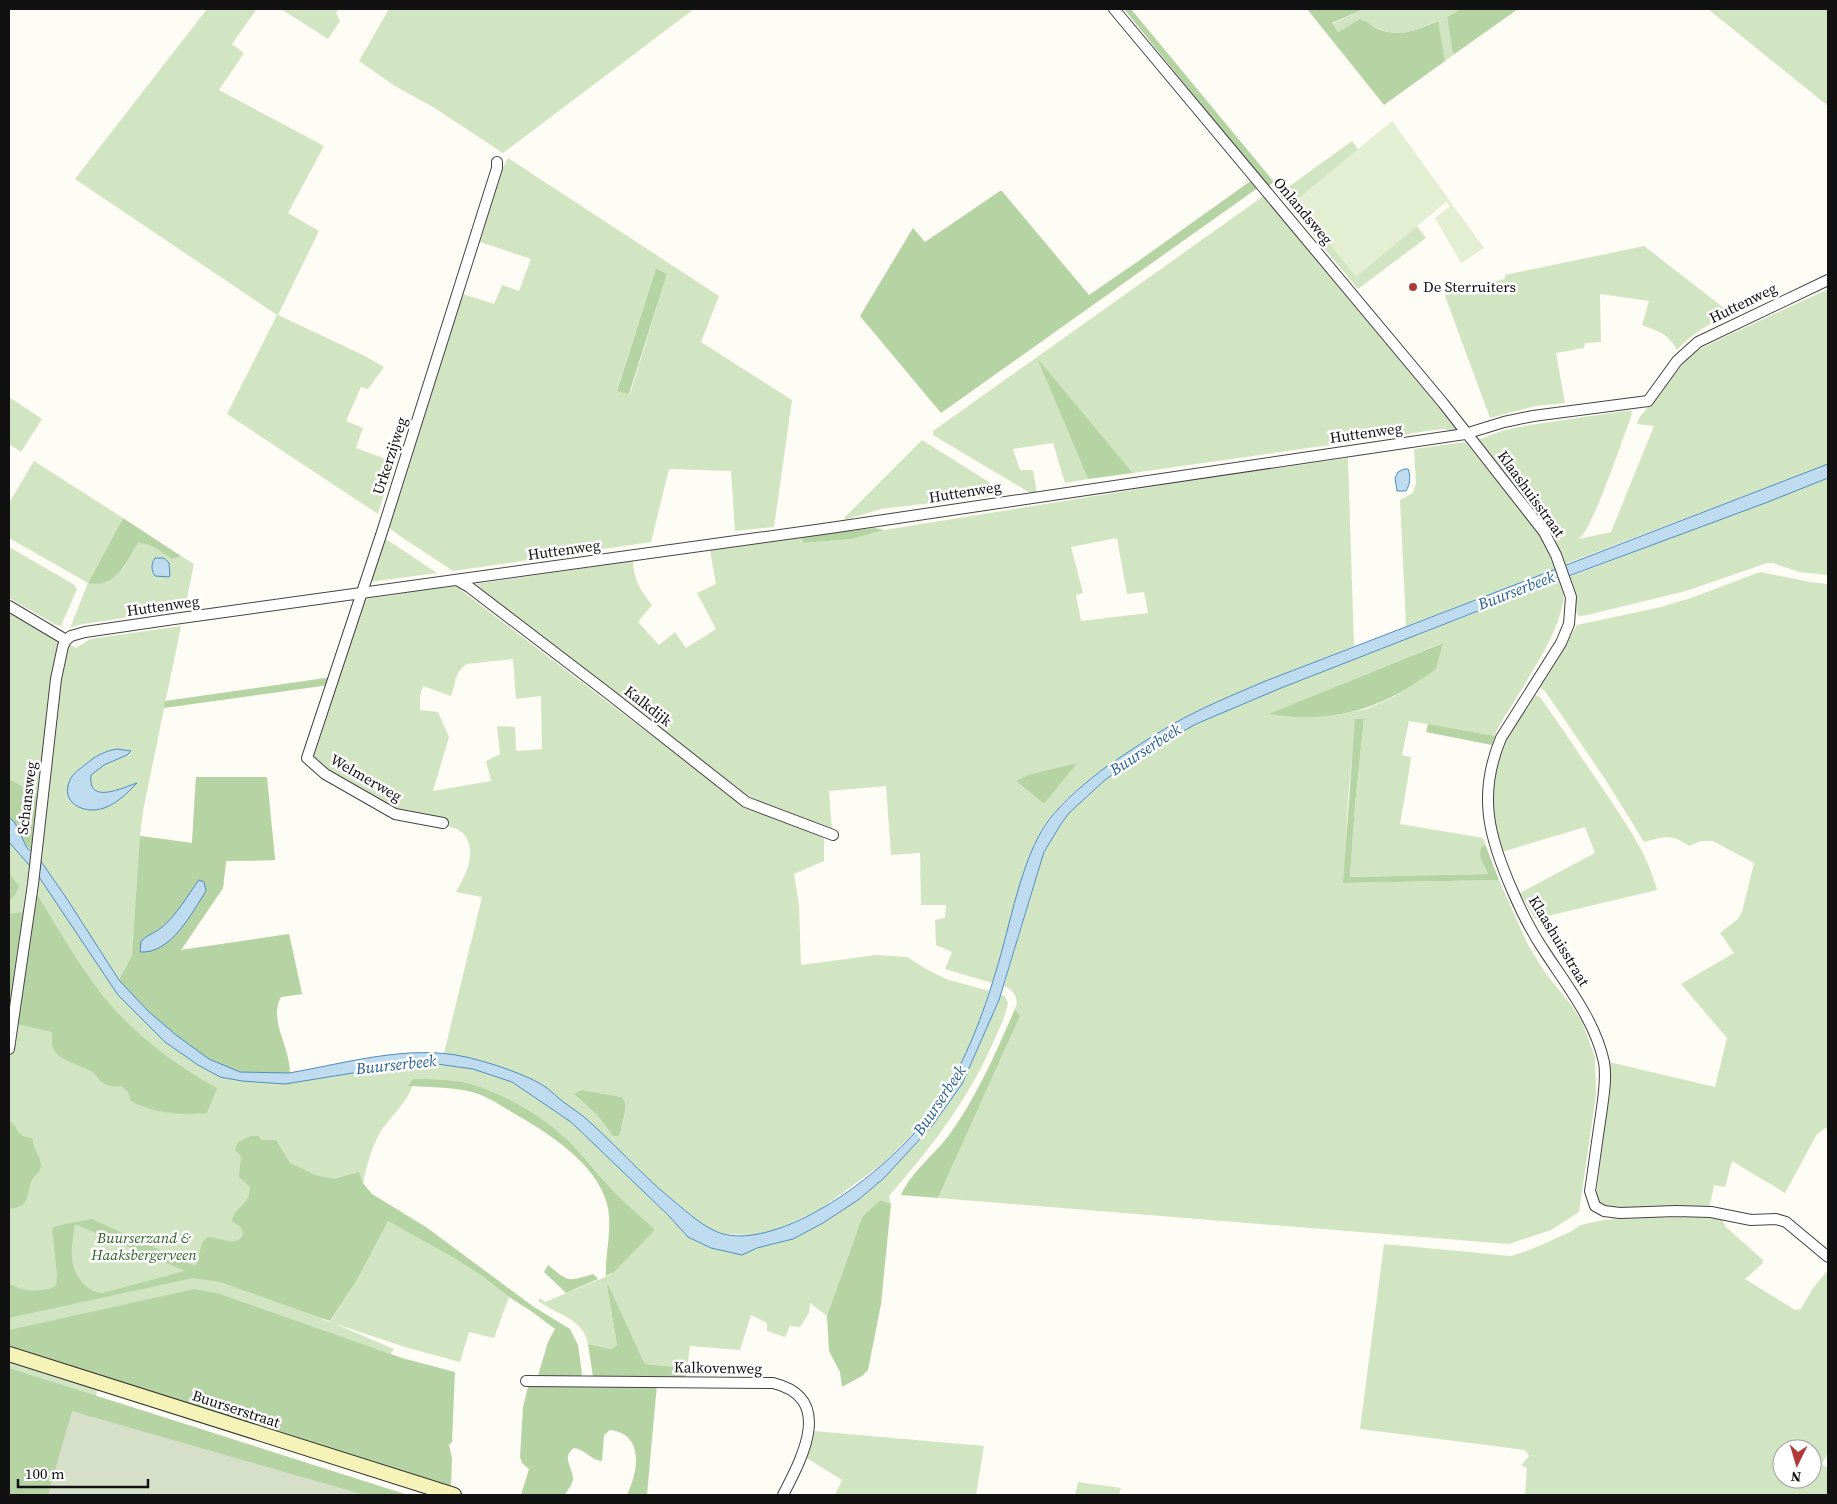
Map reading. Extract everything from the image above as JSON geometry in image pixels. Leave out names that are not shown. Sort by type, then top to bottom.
[{"type":"main road","name":"Buurserstraat","points":[[9,1354],[454,1495]]},
{"type":"street","name":"Onlandsweg","points":[[1114,9],[1443,403],[1465,434]]},
{"type":"street","name":"Urkerzijweg","points":[[307,758],[362,592],[497,168],[497,162]]},
{"type":"street","name":"Huttenweg","points":[[66,640],[71,636],[85,632],[830,528],[1465,434],[1504,422],[1533,416],[1648,401],[1677,361],[1698,342],[1828,280]]},
{"type":"street","name":"Klaashuisstraat","points":[[1465,434],[1480,450],[1544,532],[1556,555],[1571,597],[1569,624],[1561,642],[1501,738],[1494,753],[1487,793],[1489,822],[1494,846],[1510,886],[1531,929],[1586,1015],[1604,1064],[1604,1089],[1590,1191],[1594,1206],[1604,1211],[1612,1212],[1711,1212],[1751,1220],[1776,1219],[1786,1222],[1828,1257]]},
{"type":"street","name":"Kalkdijk","points":[[457,580],[602,688],[746,802],[833,835]]},
{"type":"street","points":[[9,606],[66,640]]},
{"type":"street","name":"Schansweg","points":[[9,1049],[34,876],[56,679],[62,646],[66,640]]},
{"type":"street","name":"Welmerweg","points":[[307,758],[325,774],[395,814],[443,823]]},
{"type":"street","name":"Kalkovenweg","points":[[526,1381],[773,1383],[787,1388],[798,1394],[806,1404],[809,1426],[799,1460],[783,1495]]},
{"type":"green space","points":[[207,9],[256,10],[232,44],[244,53],[219,90],[324,146],[288,213],[319,231],[278,315],[363,355],[384,367],[368,389],[361,387],[346,421],[363,428],[356,448],[394,462],[378,514],[227,414],[277,315],[75,179]]},
{"type":"green space","points":[[281,9],[339,9],[336,13],[340,21],[328,39]]},
{"type":"green space","points":[[389,9],[694,9],[503,153],[433,107],[395,86],[359,61]]},
{"type":"green space","points":[[1124,9],[1131,9],[1274,182],[1266,185]]},
{"type":"green space","points":[[1307,9],[1364,9],[1332,23],[1338,32],[1360,19],[1378,29],[1393,33],[1416,30],[1438,21],[1445,61],[1384,105]]},
{"type":"green space","points":[[1364,9],[1461,9],[1447,17],[1453,55],[1445,61],[1437,21],[1416,30],[1402,33],[1387,32],[1360,19],[1338,32],[1332,24]]},
{"type":"green space","points":[[1461,9],[1518,9],[1453,55],[1447,17]]},
{"type":"green space","points":[[1708,9],[1828,9],[1828,106]]},
{"type":"green space","points":[[1392,121],[1484,248],[1461,263],[1435,218],[1450,206],[1446,202],[1356,277],[1295,201]]},
{"type":"green space","points":[[1352,141],[1426,238],[1358,289],[1280,195],[1280,193]]},
{"type":"green space","points":[[508,158],[719,296],[701,342],[792,400],[774,527],[735,531],[731,471],[669,469],[651,542],[453,571],[387,526],[463,294],[494,304],[502,285],[519,291],[531,259],[480,242],[502,169]],"holes":[[[656,268],[667,274],[630,394],[617,390]]]},
{"type":"green space","points":[[1252,180],[1259,187],[941,413],[860,316],[913,228],[925,242],[1000,191],[1002,191],[1089,295]]},
{"type":"green space","points":[[1265,195],[1460,431],[1442,429],[1133,473],[1038,360],[1088,479],[1065,483],[1053,443],[1013,449],[1020,470],[1033,470],[1037,494],[1032,494],[933,435],[933,431]]},
{"type":"green space","points":[[1644,246],[1733,313],[1703,328],[1677,350],[1670,340],[1662,334],[1642,325],[1649,301],[1600,294],[1601,342],[1585,343],[1584,348],[1556,353],[1565,403],[1535,406],[1490,418],[1445,296],[1446,293],[1505,279],[1505,275]]},
{"type":"green space","points":[[656,268],[667,274],[629,394],[617,391]]},
{"type":"green space","points":[[1828,289],[1828,464],[1565,564],[1560,550],[1547,529],[1478,438],[1481,439],[1501,431],[1524,426],[1631,410],[1631,417],[1600,501],[1579,539],[1611,532],[1654,426],[1637,424],[1639,418],[1687,359],[1698,350],[1716,341]]},
{"type":"green space","points":[[1037,358],[1133,473],[1088,479]]},
{"type":"green space","points":[[9,397],[42,419],[21,452],[9,444]]},
{"type":"green space","points":[[922,440],[1003,491],[999,495],[881,509],[844,520],[845,517]]},
{"type":"green space","points":[[1465,442],[1538,531],[1551,551],[1557,568],[1406,626],[1400,500],[1413,493],[1416,483],[1414,449]]},
{"type":"green space","points":[[1348,458],[1354,646],[1242,691],[1176,722],[1134,748],[1070,796],[1045,824],[1031,852],[992,983],[945,969],[952,952],[936,945],[935,920],[945,918],[946,905],[921,905],[920,853],[891,855],[886,786],[829,791],[832,831],[764,805],[747,795],[477,588],[475,584],[633,561],[638,584],[652,605],[638,622],[659,645],[675,632],[686,648],[716,629],[697,593],[716,584],[710,550],[801,536],[803,543],[852,539],[884,530],[1182,482]],"holes":[[[1117,538],[1127,594],[1144,592],[1148,613],[1081,621],[1076,595],[1083,593],[1071,547]],[[1076,763],[1044,804],[1017,782]]]},
{"type":"green space","points":[[34,461],[123,518],[88,583],[9,538],[9,503]]},
{"type":"green space","points":[[1828,478],[1828,575],[1799,572],[1773,563],[1767,563],[1686,591],[1587,615],[1579,616],[1574,608],[1569,577]]},
{"type":"green space","points":[[123,518],[181,556],[172,559],[152,546],[138,543],[119,573],[113,578],[98,584],[88,583]]},
{"type":"green space","points":[[875,528],[884,530],[852,539],[803,543],[801,536]]},
{"type":"green space","points":[[383,539],[386,539],[437,573],[369,582]]},
{"type":"green space","points":[[138,543],[148,543],[172,559],[181,556],[194,564],[185,608],[78,625],[70,628],[88,583],[123,569]]},
{"type":"green space","points":[[9,547],[73,584],[77,589],[61,626],[9,598]]},
{"type":"green space","points":[[1760,572],[1828,584],[1828,1130],[1825,1128],[1817,1134],[1785,1193],[1732,1161],[1725,1187],[1714,1185],[1709,1209],[1607,1208],[1600,1204],[1596,1198],[1610,1078],[1609,1062],[1715,1087],[1727,1038],[1681,984],[1734,953],[1720,933],[1738,919],[1742,912],[1754,863],[1713,841],[1701,841],[1689,846],[1677,839],[1667,837],[1644,842],[1607,782],[1545,691],[1540,688],[1540,685],[1577,625],[1661,607],[1691,598]]},
{"type":"green space","points":[[1562,579],[1564,593],[1562,609],[1556,626],[1548,644],[1500,724],[1495,736],[1409,721],[1402,755],[1411,757],[1400,824],[1483,838],[1485,844],[1480,854],[1488,874],[1350,877],[1364,720],[1356,719],[1348,800],[1344,883],[1499,880],[1528,945],[1546,974],[1572,1006],[1582,1022],[1595,1057],[1596,1095],[1579,1212],[1551,1230],[1509,1244],[938,1198],[1020,1016],[1015,1009],[1017,1002],[1015,995],[1004,986],[1044,853],[1061,824],[1069,813],[1106,779],[1154,747],[1196,724],[1281,688]],"holes":[[[1442,643],[1421,680],[1393,697],[1367,709],[1331,716],[1296,717],[1270,714]]]},
{"type":"green space","points":[[452,586],[457,587],[731,796],[824,838],[824,861],[794,874],[799,905],[801,965],[876,955],[907,957],[946,979],[989,991],[973,1040],[941,1100],[916,1131],[885,1162],[819,1210],[773,1231],[752,1235],[725,1234],[712,1230],[697,1220],[655,1185],[582,1115],[563,1102],[488,1064],[444,1053],[482,897],[456,892],[469,861],[470,848],[468,842],[459,830],[446,826],[417,823],[389,812],[313,760],[364,599]],"holes":[[[513,659],[516,699],[541,696],[542,749],[516,751],[515,727],[497,726],[500,754],[486,761],[491,781],[433,791],[449,737],[438,712],[420,710],[420,696],[423,686],[451,696],[458,674],[467,664]],[[582,1090],[622,1097],[625,1110],[621,1133],[613,1136],[597,1115],[575,1095]]]},
{"type":"green space","name":"Buurserzand & Haaksbergerveen","points":[[9,609],[76,648],[90,639],[181,626],[143,811],[140,836],[192,843],[196,777],[267,778],[275,860],[226,861],[223,888],[181,950],[289,934],[302,994],[281,997],[277,1015],[291,1074],[313,1080],[415,1063],[473,1069],[512,1082],[571,1122],[668,1215],[688,1237],[742,1255],[757,1248],[776,1244],[823,1223],[858,1200],[884,1178],[932,1126],[962,1084],[1001,995],[1005,996],[1008,1003],[1000,1028],[983,1064],[960,1104],[933,1142],[889,1196],[891,1204],[880,1200],[862,1217],[827,1316],[810,1303],[809,1313],[800,1327],[790,1326],[785,1337],[767,1331],[767,1323],[751,1315],[740,1350],[690,1346],[687,1368],[645,1364],[609,1286],[607,1286],[617,1345],[611,1349],[588,1344],[581,1329],[575,1323],[538,1301],[540,1298],[545,1302],[610,1275],[655,1230],[613,1191],[568,1140],[530,1111],[507,1098],[464,1082],[414,1079],[409,1094],[381,1131],[371,1152],[362,1190],[322,1319],[330,1322],[357,1280],[388,1220],[454,1258],[482,1276],[509,1297],[494,1338],[469,1332],[460,1362],[405,1347],[333,1323],[394,1349],[386,1361],[102,1377],[64,1495],[9,1495]]},
{"type":"green space","points":[[1443,643],[1436,669],[1417,683],[1378,703],[1337,715],[1293,717],[1269,714]]},
{"type":"green space","points":[[332,677],[329,685],[164,708],[165,701]]},
{"type":"green space","points":[[1535,695],[1540,697],[1628,827],[1648,864],[1657,890],[1535,919],[1520,893],[1595,853],[1585,827],[1502,852],[1492,811],[1494,775],[1509,734]]},
{"type":"green space","points":[[1355,719],[1364,719],[1350,877],[1488,874],[1480,855],[1480,851],[1485,844],[1499,880],[1343,883]]},
{"type":"green space","points":[[1428,724],[1495,736],[1492,745],[1426,732]]},
{"type":"green space","points":[[1077,763],[1044,804],[1016,781],[1028,775]]},
{"type":"green space","points":[[196,777],[267,778],[275,860],[226,861],[223,888],[181,950],[289,934],[302,994],[281,997],[277,1006],[278,1025],[287,1054],[289,1073],[264,1074],[240,1071],[222,1065],[205,1056],[189,1046],[159,1021],[119,980],[132,956],[140,836],[192,843]],"holes":[[[199,880],[206,891],[177,933],[168,941],[140,952],[141,941],[167,923]]]},
{"type":"green space","points":[[9,779],[38,796],[32,850],[25,844],[16,825],[9,817]]},
{"type":"green space","points":[[9,873],[19,886],[15,895],[9,901]]},
{"type":"green space","points":[[35,891],[82,967],[114,1009],[162,1053],[217,1088],[207,1113],[168,1113],[139,1105],[131,1101],[128,1092],[121,1086],[107,1085],[91,1071],[58,1055],[53,1048],[52,1032],[17,1024]]},
{"type":"green space","points":[[23,912],[9,1010],[9,914]]},
{"type":"green space","points":[[1015,1009],[1020,1016],[938,1198],[901,1195],[917,1171],[949,1135],[959,1120],[985,1074]]},
{"type":"green space","points":[[413,1079],[464,1082],[507,1098],[530,1111],[568,1140],[613,1191],[655,1230],[614,1272],[606,1276],[609,1213],[601,1189],[581,1161],[553,1138],[490,1099],[474,1092],[438,1087],[408,1086]]},
{"type":"green space","points":[[582,1090],[622,1097],[625,1111],[621,1131],[618,1136],[613,1136],[597,1115],[574,1094]]},
{"type":"green space","points":[[9,1120],[23,1136],[33,1139],[41,1165],[40,1170],[31,1182],[24,1204],[9,1209]]},
{"type":"green space","points":[[250,1136],[258,1136],[262,1140],[276,1140],[290,1163],[315,1175],[334,1179],[359,1172],[363,1183],[372,1194],[426,1227],[534,1307],[570,1329],[578,1345],[581,1378],[537,1379],[548,1342],[555,1329],[482,1276],[388,1221],[357,1280],[330,1321],[220,1282],[193,1278],[9,1318],[9,1283],[25,1290],[44,1290],[56,1286],[57,1275],[52,1228],[92,1219],[195,1266],[202,1244],[207,1237],[231,1241],[239,1239],[243,1235],[243,1231],[232,1221],[233,1216],[247,1199],[250,1187],[239,1177],[241,1156],[235,1150],[238,1142]],"holes":[[[75,1224],[185,1271],[102,1293],[93,1291],[77,1275],[72,1261]]]},
{"type":"green space","points":[[880,1200],[891,1204],[881,1304],[868,1370],[862,1376],[842,1387],[840,1372],[829,1351],[827,1316],[862,1217]]},
{"type":"green space","points":[[1720,1216],[1726,1227],[1763,1260],[1762,1264],[1745,1279],[1795,1310],[1801,1309],[1813,1288],[1828,1270],[1828,1453],[1822,1464],[1828,1468],[1828,1495],[1525,1495],[1527,1468],[1521,1465],[1529,1456],[1525,1450],[1360,1429],[1384,1244],[1511,1256],[1532,1249],[1581,1225],[1620,1218]]},
{"type":"green space","points":[[548,1265],[560,1275],[569,1279],[593,1274],[598,1279],[566,1293],[544,1272]]},
{"type":"green space","points":[[607,1286],[609,1286],[645,1364],[687,1368],[686,1378],[646,1376],[593,1377],[588,1344],[611,1349],[617,1345]]},
{"type":"green space","points":[[194,1289],[217,1293],[402,1358],[455,1372],[452,1442],[449,1445],[452,1458],[451,1487],[9,1348],[9,1330]]},
{"type":"green space","points":[[9,1368],[408,1495],[9,1495]]},
{"type":"green space","points":[[657,1384],[647,1495],[627,1495],[636,1465],[634,1446],[621,1433],[610,1430],[604,1435],[602,1461],[594,1459],[578,1449],[574,1448],[570,1451],[568,1461],[573,1479],[565,1495],[521,1495],[529,1469],[522,1463],[520,1457],[523,1407],[528,1387]]},
{"type":"green space","points":[[72,1411],[365,1495],[48,1495]]},
{"type":"green space","points":[[814,1431],[984,1446],[976,1495],[835,1495],[842,1480],[805,1457]]},
{"type":"green space","points":[[1078,1482],[1121,1488],[1119,1495],[1075,1495]]},
{"type":"water","name":"Buurserbeek","points":[[1828,464],[1828,478],[1547,584],[1281,688],[1196,724],[1154,747],[1106,779],[1069,813],[1044,852],[999,1000],[962,1084],[932,1126],[884,1178],[858,1200],[823,1223],[793,1239],[757,1248],[742,1255],[711,1248],[688,1237],[668,1215],[571,1122],[512,1082],[473,1069],[415,1063],[285,1084],[242,1081],[220,1077],[198,1065],[165,1042],[118,995],[37,874],[9,842],[9,817],[15,823],[27,848],[38,857],[119,980],[148,1011],[176,1035],[209,1059],[240,1072],[289,1073],[378,1056],[422,1053],[466,1057],[497,1066],[530,1078],[547,1088],[583,1116],[659,1188],[707,1227],[727,1235],[752,1235],[778,1229],[832,1203],[883,1164],[926,1120],[950,1084],[973,1037],[991,988],[1023,873],[1039,836],[1048,821],[1061,806],[1106,767],[1147,739],[1184,718],[1263,682]]},
{"type":"water","points":[[1408,469],[1409,472],[1408,486],[1406,491],[1397,491],[1395,478],[1398,472]]},
{"type":"water","points":[[155,558],[164,558],[169,563],[169,577],[155,576],[152,567]]},
{"type":"water","points":[[117,749],[131,751],[127,755],[104,765],[91,775],[91,784],[95,790],[108,792],[137,783],[118,801],[97,810],[82,808],[71,801],[68,795],[68,788],[73,775],[97,756]]},
{"type":"water","points":[[199,880],[204,882],[206,891],[179,931],[161,947],[151,951],[140,952],[141,941],[167,923]]},
{"type":"place","name":"De Sterruiters","points":[[1413,287]]}]
